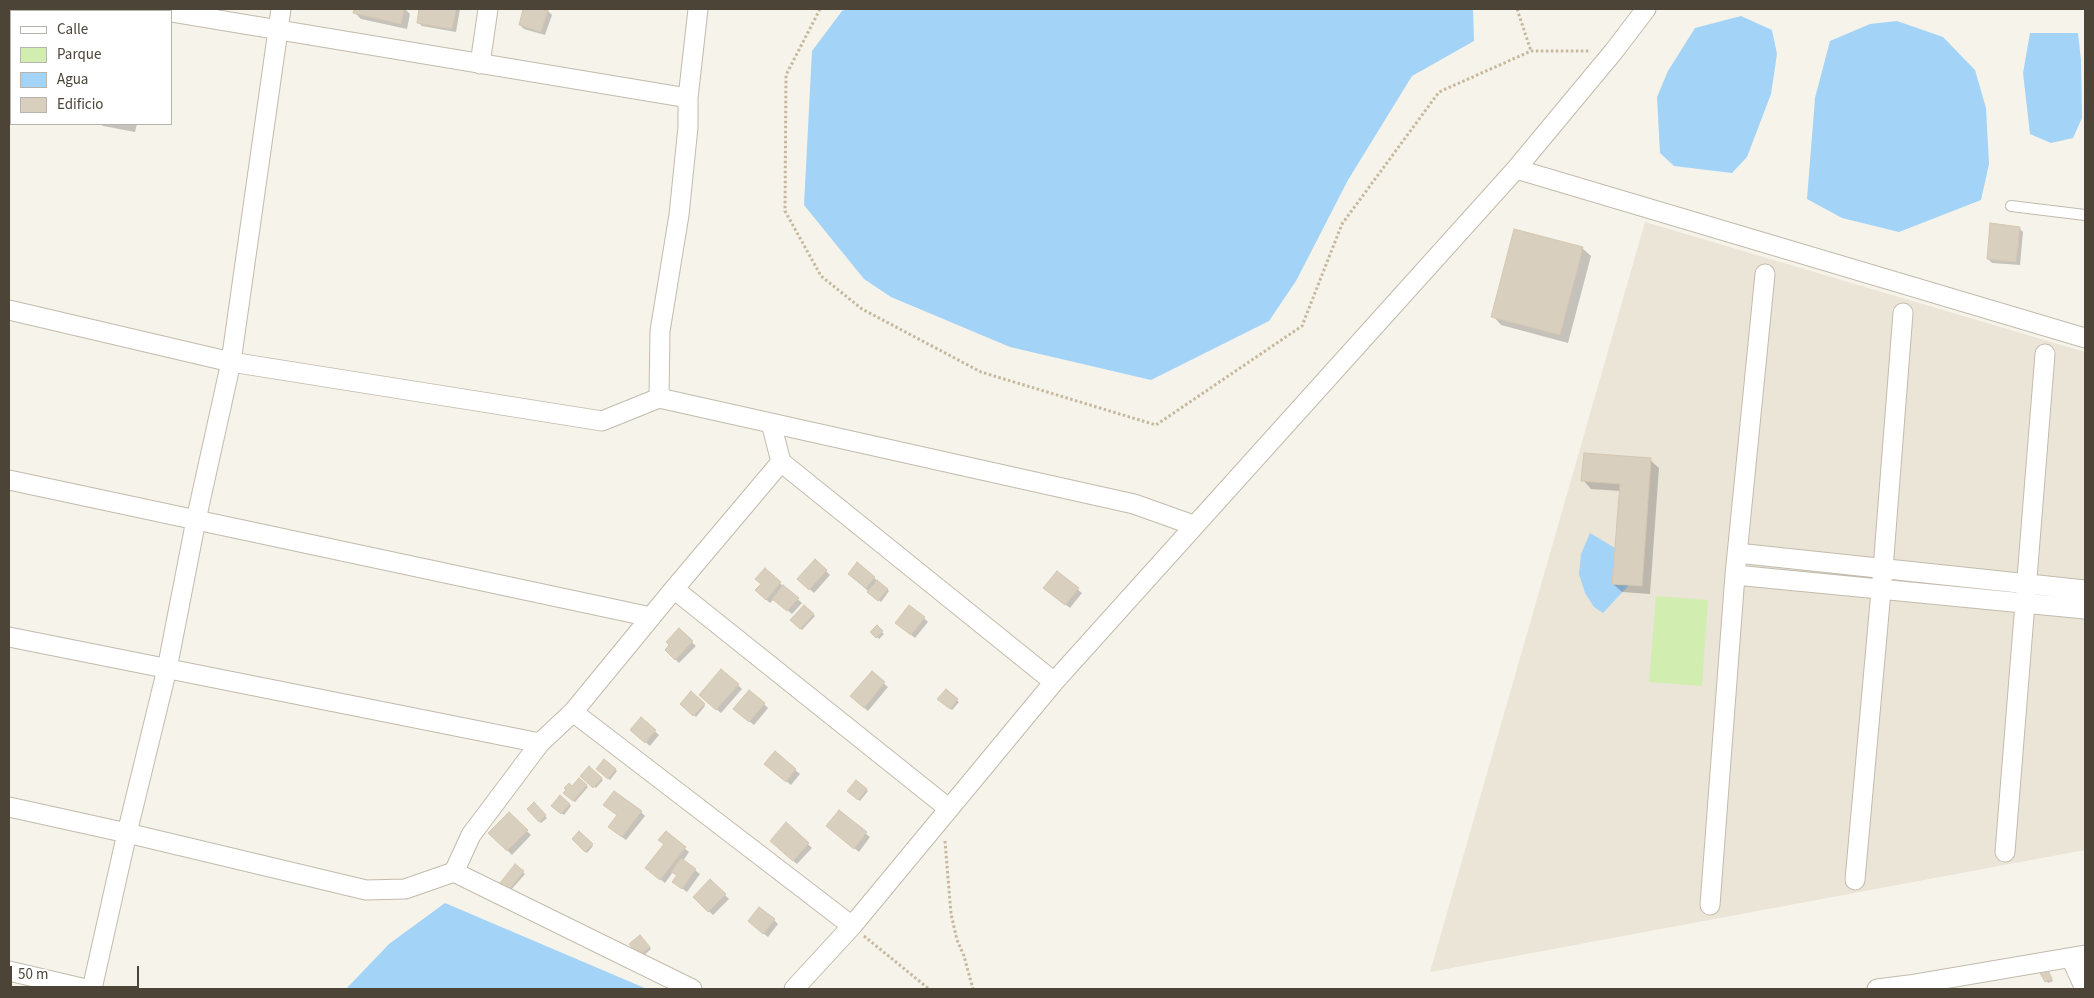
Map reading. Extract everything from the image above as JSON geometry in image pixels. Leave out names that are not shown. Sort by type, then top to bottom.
[{"type":"street","points":[[92,989],[127,833],[167,669],[196,520],[231,362],[281,9]]},
{"type":"street","points":[[480,64],[488,9]]},
{"type":"street","points":[[659,398],[660,331],[679,216],[688,127],[688,98],[698,9]]},
{"type":"street","points":[[794,989],[852,926],[1054,682],[1516,169],[1614,51],[1646,9]]},
{"type":"street","points":[[172,11],[688,98]]},
{"type":"street","points":[[1516,169],[2085,338]]},
{"type":"street","points":[[1710,905],[1735,575],[1765,274]]},
{"type":"street","points":[[9,310],[231,362],[602,421],[659,398],[1134,504],[1194,525]]},
{"type":"street","points":[[1855,880],[1884,569],[1903,313]]},
{"type":"street","points":[[2004,852],[2045,354]]},
{"type":"street","points":[[771,423],[781,462],[1054,682]]},
{"type":"street","points":[[454,872],[471,835],[540,743],[573,712],[674,588],[781,462]]},
{"type":"street","points":[[9,480],[651,617]]},
{"type":"street","points":[[1737,553],[2085,590]]},
{"type":"street","points":[[1735,575],[2085,609]]},
{"type":"street","points":[[674,588],[948,808]]},
{"type":"street","points":[[9,637],[540,743]]},
{"type":"street","points":[[573,712],[852,926]]},
{"type":"street","points":[[9,807],[366,890],[405,889],[454,872],[692,989]]},
{"type":"street","points":[[1877,989],[1910,987],[2078,956],[2085,989]]},
{"type":"street","points":[[9,971],[86,989]]},
{"type":"lane","points":[[2011,206],[2085,215]]},
{"type":"path","points":[[820,9],[786,75],[785,211],[821,276],[862,308],[981,372],[1156,425],[1302,326],[1342,224],[1439,92],[1531,51],[1614,51]]},
{"type":"path","points":[[1517,9],[1531,51]]},
{"type":"path","points":[[948,808],[944,849],[951,914],[957,940],[964,956],[973,989]]},
{"type":"path","points":[[852,926],[929,989]]},
{"type":"shaded area","points":[[1645,222],[2085,352],[2085,850],[1430,972]]},
{"type":"green space","points":[[1656,596],[1708,600],[1702,686],[1649,682]]},
{"type":"water","points":[[846,9],[1473,9],[1474,41],[1412,76],[1348,180],[1296,281],[1269,321],[1151,380],[1010,347],[891,297],[864,279],[804,205],[812,51],[842,11]]},
{"type":"water","points":[[1741,16],[1772,30],[1777,54],[1771,94],[1747,157],[1732,173],[1674,166],[1660,153],[1657,97],[1668,71],[1695,28]]},
{"type":"water","points":[[1897,21],[1943,37],[1975,70],[1986,108],[1989,164],[1981,200],[1899,232],[1842,218],[1807,199],[1815,98],[1830,41],[1870,24]]},
{"type":"water","points":[[2030,33],[2078,33],[2081,60],[2082,118],[2073,138],[2051,143],[2030,134],[2023,73]]},
{"type":"water","points":[[1590,533],[1615,548],[1612,584],[1629,585],[1603,613],[1594,607],[1585,593],[1579,574],[1581,554]]},
{"type":"water","points":[[445,903],[647,989],[346,989],[389,944]]},
{"type":"building","points":[[354,9],[404,9],[401,24],[353,13]]},
{"type":"building","points":[[419,9],[456,9],[452,29],[417,23]]},
{"type":"building","points":[[523,9],[548,10],[541,32],[519,25]]},
{"type":"building","points":[[9,20],[10,88],[9,96]]},
{"type":"building","points":[[1990,223],[2020,227],[2016,262],[1987,259]]},
{"type":"building","points":[[1514,229],[1583,247],[1560,335],[1491,317]]},
{"type":"building","points":[[1584,453],[1651,458],[1642,586],[1612,584],[1620,484],[1581,481]]},
{"type":"building","points":[[815,559],[827,570],[809,590],[797,579]]},
{"type":"building","points":[[857,562],[875,577],[866,588],[848,574]]},
{"type":"building","points":[[765,568],[781,582],[766,600],[755,590],[761,584],[755,579]]},
{"type":"building","points":[[1057,571],[1079,588],[1065,605],[1043,588]]},
{"type":"building","points":[[877,580],[888,589],[878,601],[867,592]]},
{"type":"building","points":[[783,585],[799,598],[787,611],[772,599]]},
{"type":"building","points":[[804,605],[814,614],[800,629],[790,620]]},
{"type":"building","points":[[909,605],[925,617],[911,635],[895,623]]},
{"type":"building","points":[[877,625],[883,631],[876,638],[870,632]]},
{"type":"building","points":[[679,628],[693,641],[675,660],[665,650],[669,645],[666,642]]},
{"type":"building","points":[[721,669],[739,684],[716,710],[699,695]]},
{"type":"building","points":[[872,671],[885,682],[864,708],[850,696]]},
{"type":"building","points":[[946,689],[958,699],[950,709],[937,699]]},
{"type":"building","points":[[749,690],[765,703],[749,722],[733,709]]},
{"type":"building","points":[[691,691],[705,704],[693,716],[680,704]]},
{"type":"building","points":[[641,717],[656,730],[645,743],[630,730]]},
{"type":"building","points":[[775,751],[796,769],[786,782],[764,764]]},
{"type":"building","points":[[604,759],[616,769],[608,779],[596,769]]},
{"type":"building","points":[[589,766],[602,778],[593,788],[580,776]]},
{"type":"building","points":[[579,778],[587,785],[573,801],[563,793],[566,790],[564,788],[569,783],[572,786]]},
{"type":"building","points":[[856,780],[867,789],[858,800],[847,791]]},
{"type":"building","points":[[614,791],[642,811],[622,837],[608,827],[617,815],[603,805]]},
{"type":"building","points":[[560,795],[570,804],[561,814],[551,806]]},
{"type":"building","points":[[534,802],[546,815],[539,822],[527,809]]},
{"type":"building","points":[[839,810],[867,832],[854,849],[826,826]]},
{"type":"building","points":[[509,812],[528,830],[507,851],[488,833]]},
{"type":"building","points":[[786,822],[809,843],[793,861],[770,841]]},
{"type":"building","points":[[579,831],[593,844],[585,852],[572,839]]},
{"type":"building","points":[[666,831],[686,847],[660,880],[645,868],[664,844],[658,840]]},
{"type":"building","points":[[681,858],[696,869],[682,889],[672,882],[677,875],[671,872]]},
{"type":"building","points":[[515,864],[524,871],[509,890],[500,883]]},
{"type":"building","points":[[710,879],[726,894],[708,912],[693,897]]},
{"type":"building","points":[[759,907],[775,919],[763,934],[748,921]]},
{"type":"building","points":[[640,935],[650,947],[639,956],[629,944]]},
{"type":"building","points":[[2048,970],[2052,979],[2045,982],[2040,973]]}]
